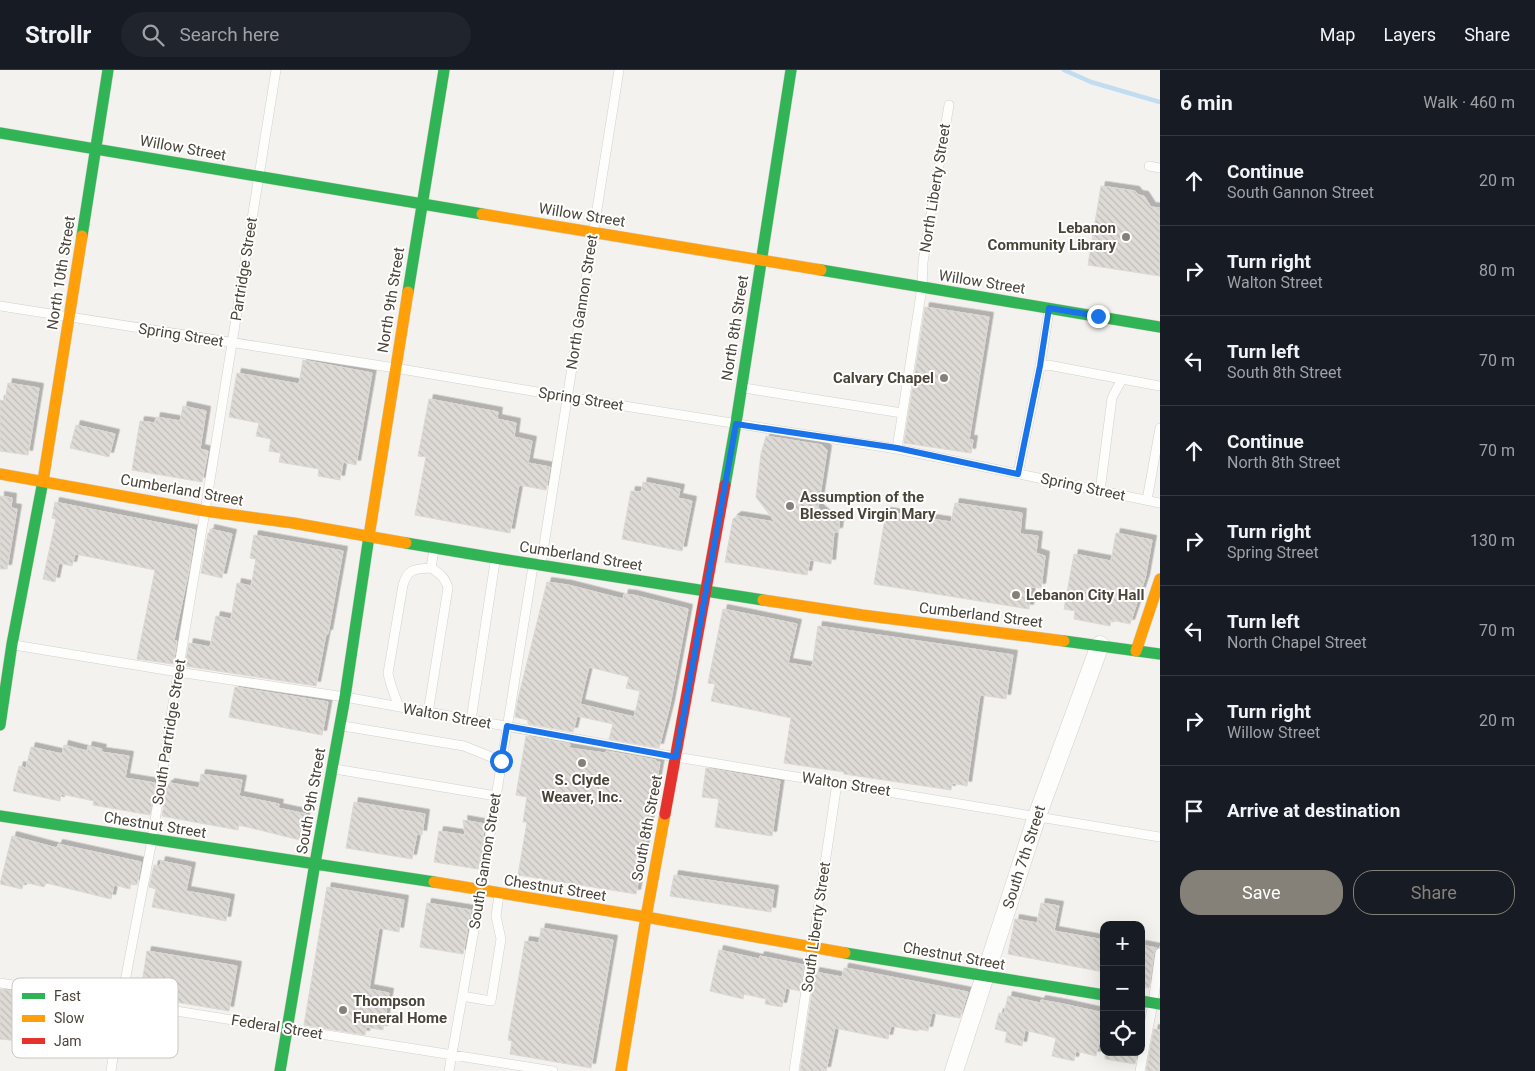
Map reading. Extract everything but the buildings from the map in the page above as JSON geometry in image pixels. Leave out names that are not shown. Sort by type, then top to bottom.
[{"type":"main road","name":"North 10th Street","points":[[0,724],[12,644],[43,481],[70,318],[108,70]]},
{"type":"main road","name":"North 9th Street","points":[[369,536],[444,70]]},
{"type":"main road","name":"North 8th Street","points":[[705,590],[736,424],[791,70]]},
{"type":"main road","name":"Willow Street","points":[[0,133],[1160,327]]},
{"type":"main road","name":"Cumberland Street","points":[[0,474],[495,558],[537,563],[862,615],[1160,654]]},
{"type":"main road","name":"South 9th Street","points":[[282,1071],[315,863],[345,697],[369,536]]},
{"type":"main road","points":[[1136,650],[1160,579]]},
{"type":"main road","name":"South 8th Street","points":[[621,1071],[646,917],[705,590]]},
{"type":"main road","name":"Chestnut Street","points":[[0,816],[315,863],[646,917],[813,948],[1100,994]]},
{"type":"street","name":"South 7th Street","points":[[954,1071],[1037,816],[1100,645]]},
{"type":"lane","name":"Partridge Street","points":[[205,510],[276,70]]},
{"type":"lane","name":"North Gannon Street","points":[[537,563],[567,398],[619,70]]},
{"type":"lane","name":"North Liberty Street","points":[[897,448],[922,287],[923,262],[949,105]]},
{"type":"lane","points":[[1149,166],[1160,168]]},
{"type":"lane","name":"Spring Street","points":[[0,306],[395,368],[567,398],[897,448],[1160,503]]},
{"type":"lane","points":[[1018,474],[1040,366],[1049,308]]},
{"type":"lane","points":[[1040,366],[1048,365],[1160,386]]},
{"type":"lane","points":[[1100,490],[1112,398],[1122,379]]},
{"type":"lane","points":[[741,388],[902,413]]},
{"type":"lane","points":[[1147,500],[1160,428]]},
{"type":"lane","name":"South Partridge Street","points":[[126,978],[152,840],[205,510]]},
{"type":"lane","points":[[431,568],[435,547]]},
{"type":"lane","points":[[471,720],[495,558]]},
{"type":"lane","name":"South Gannon Street","points":[[449,1071],[481,891],[507,726],[537,563]]},
{"type":"lane","points":[[399,707],[388,673],[403,585],[405,577],[409,572],[417,569],[431,568],[443,577],[448,588],[428,712]]},
{"type":"lane","name":"Walton Street","points":[[0,643],[345,697],[676,757],[1160,836]]},
{"type":"lane","points":[[340,726],[464,746],[501,761]]},
{"type":"lane","points":[[332,769],[496,796]]},
{"type":"lane","name":"South Liberty Street","points":[[794,1071],[837,783]]},
{"type":"lane","points":[[462,996],[491,1001],[502,939],[496,916],[499,894]]},
{"type":"lane","points":[[1140,1071],[1157,1004],[1160,953]]},
{"type":"lane","name":"Federal Street","points":[[178,1011],[553,1071]]},
{"type":"lane","name":"South Partridge Street","points":[[111,1071],[113,1058]]},
{"type":"waterway","points":[[1064,70],[1091,82],[1160,102]]},
{"type":"traffic: fast","points":[[82,236],[108,70]]},
{"type":"traffic: fast","points":[[408,292],[444,70]]},
{"type":"traffic: fast","points":[[725,485],[791,70]]},
{"type":"traffic: fast","points":[[0,133],[482,214]]},
{"type":"traffic: fast","points":[[821,270],[1160,327]]},
{"type":"traffic: fast","points":[[0,725],[12,644],[43,481]]},
{"type":"traffic: fast","points":[[280,1071],[345,697],[369,536]]},
{"type":"traffic: fast","points":[[406,543],[763,600]]},
{"type":"traffic: fast","points":[[1064,641],[1160,654]]},
{"type":"traffic: fast","points":[[0,816],[434,882]]},
{"type":"traffic: fast","points":[[845,953],[1100,994]]},
{"type":"traffic: fast","points":[[1145,1002],[1160,1004]]},
{"type":"traffic: slow","points":[[482,214],[821,270]]},
{"type":"traffic: slow","points":[[43,481],[82,236]]},
{"type":"traffic: slow","points":[[369,536],[408,292]]},
{"type":"traffic: slow","points":[[0,474],[205,511],[293,523],[406,543]]},
{"type":"traffic: slow","points":[[1136,651],[1160,579]]},
{"type":"traffic: slow","points":[[763,600],[862,615],[1064,641]]},
{"type":"traffic: slow","points":[[621,1071],[665,814]]},
{"type":"traffic: slow","points":[[434,882],[646,917],[845,953]]},
{"type":"traffic: jam","points":[[665,814],[725,485]]},
{"type":"place","name":"Lebanon Community Library","points":[[1126,237]]},
{"type":"place","name":"Calvary Chapel","points":[[944,378]]},
{"type":"place","name":"Assumption of the Blessed Virgin Mary","points":[[790,506]]},
{"type":"place","name":"Lebanon City Hall","points":[[1016,595]]},
{"type":"place","name":"S. Clyde Weaver, Inc.","points":[[582,763]]},
{"type":"place","name":"Thompson Funeral Home","points":[[343,1010]]},
{"type":"route","points":[[501,761],[507,726],[676,757],[736,424],[897,448],[1018,474],[1040,366],[1049,308],[1098,316]]}]
